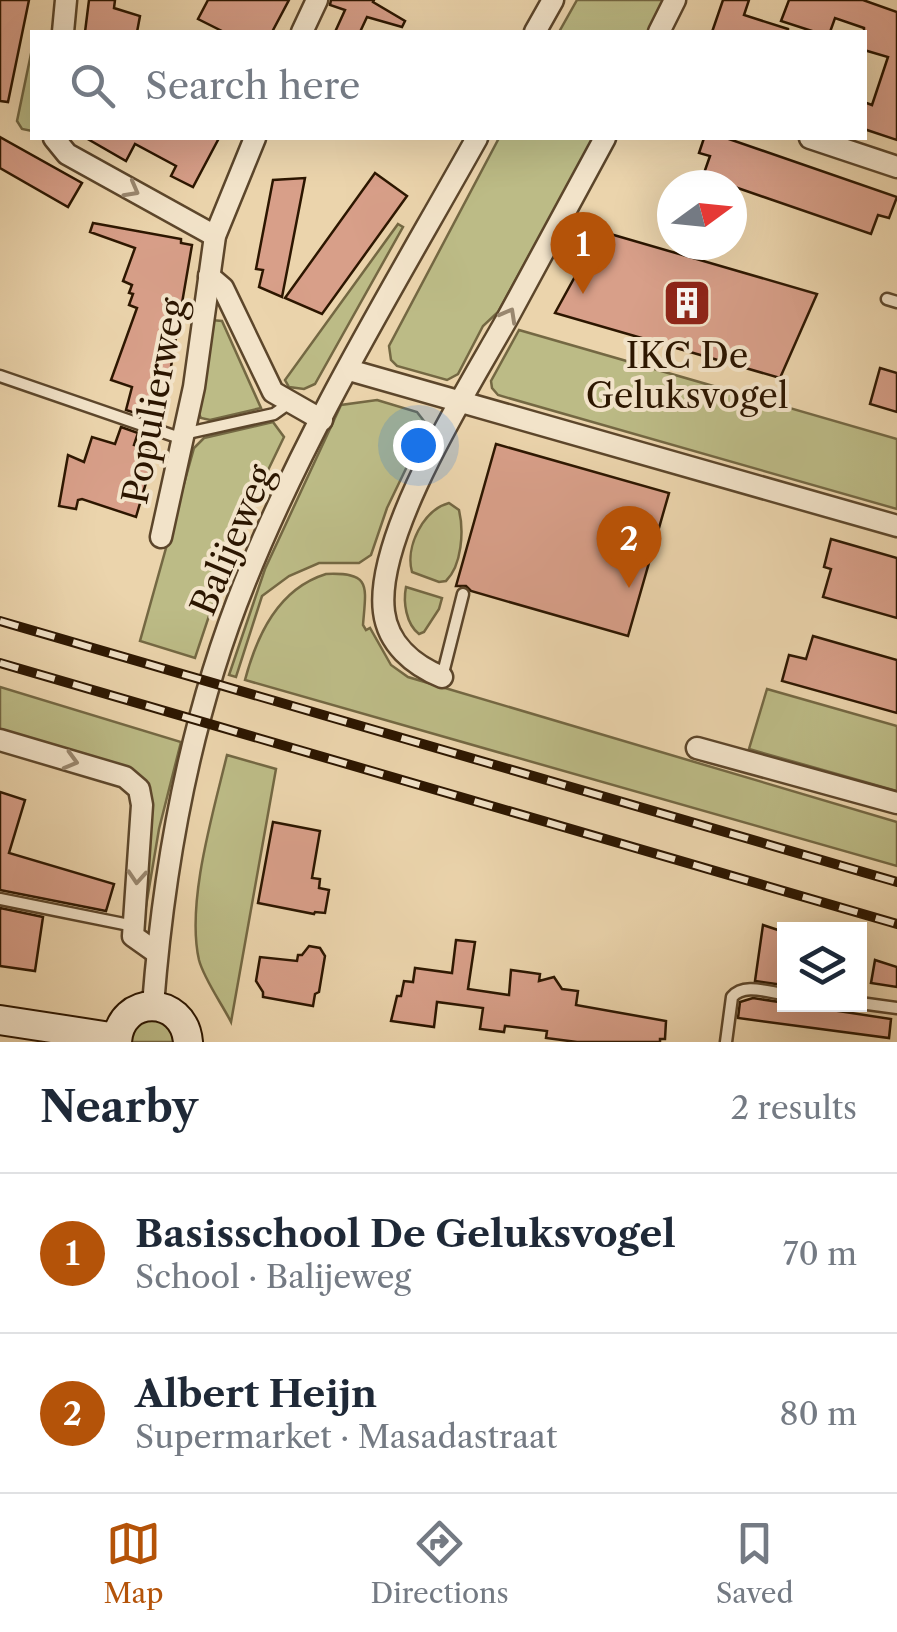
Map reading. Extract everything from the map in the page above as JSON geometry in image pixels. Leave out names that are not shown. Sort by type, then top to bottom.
[{"type":"street","points":[[62,30],[66,0]]},
{"type":"street","points":[[303,30],[316,0]]},
{"type":"street","points":[[536,30],[553,0]]},
{"type":"street","points":[[660,30],[675,0]]},
{"type":"street","points":[[56,140],[68,154],[215,236]]},
{"type":"street","name":"Populierweg","points":[[160,537],[185,434],[215,236],[254,140]]},
{"type":"street","name":"Balijeweg","points":[[153,1005],[176,827],[218,661],[244,582],[284,493],[411,249],[476,140]]},
{"type":"street","points":[[442,677],[399,648],[390,636],[383,607],[396,536],[428,461],[604,140]]},
{"type":"street","points":[[816,140],[897,167]]},
{"type":"street","name":"Populierweg","points":[[210,276],[223,288],[273,392],[322,420]]},
{"type":"street","points":[[349,370],[897,526]]},
{"type":"street","points":[[0,740],[126,777],[138,789],[142,806],[132,936],[157,953]]},
{"type":"street","points":[[697,748],[897,803]]},
{"type":"street","points":[[0,1020],[53,1036],[117,1040],[120,1025],[130,1013],[153,1005],[176,1014],[187,1030],[188,1042]]},
{"type":"lane","points":[[0,376],[174,436],[274,414],[288,404]]},
{"type":"lane","points":[[442,677],[463,594]]},
{"type":"lane","points":[[0,899],[134,926]]},
{"type":"lane","points":[[726,1042],[736,992],[742,989],[777,993]]},
{"type":"lane","points":[[867,1004],[897,1008]]},
{"type":"shaded area","points":[[577,0],[668,0],[652,30],[560,30]]},
{"type":"shaded area","points":[[30,59],[30,131],[22,129],[17,121]]},
{"type":"shaded area","points":[[498,140],[593,140],[498,312],[483,326],[458,374],[447,380],[397,366],[391,360],[389,346]]},
{"type":"shaded area","points":[[398,224],[403,227],[315,384],[304,389],[289,387],[285,380]]},
{"type":"shaded area","points":[[211,320],[222,321],[261,408],[210,420],[201,418],[198,412]]},
{"type":"shaded area","points":[[519,330],[897,439],[897,509],[498,395],[491,381]]},
{"type":"shaded area","points":[[377,400],[417,412],[427,425],[387,508],[371,555],[359,563],[319,563],[289,576],[262,596],[236,677],[229,675],[265,569],[341,405]]},
{"type":"shaded area","points":[[273,422],[284,437],[234,541],[195,658],[140,641],[194,448],[204,438]]},
{"type":"shaded area","points":[[449,503],[459,510],[460,547],[451,574],[446,581],[439,582],[412,572],[411,552],[424,521]]},
{"type":"shaded area","points":[[326,574],[352,576],[363,584],[363,625],[366,630],[370,628],[391,665],[408,677],[897,822],[897,866],[245,680],[263,631],[282,602],[309,581]]},
{"type":"shaded area","points":[[406,587],[442,598],[439,609],[419,634],[407,612]]},
{"type":"shaded area","points":[[0,687],[181,742],[159,829],[141,936],[145,782],[130,768],[0,730]]},
{"type":"shaded area","points":[[767,689],[897,726],[897,791],[749,749]]},
{"type":"shaded area","points":[[227,755],[276,769],[231,1022],[201,967],[196,937],[198,885]]},
{"type":"shaded area","points":[[162,1016],[178,1042],[128,1042],[133,1025]]},
{"type":"building","points":[[0,0],[29,0],[8,102],[0,101]]},
{"type":"building","points":[[89,0],[115,0],[114,8],[140,16],[137,30],[85,30]]},
{"type":"building","points":[[208,0],[289,0],[273,30],[220,30],[198,19]]},
{"type":"building","points":[[331,0],[374,0],[405,21],[402,27],[367,17],[361,30],[336,30],[345,10],[330,5]]},
{"type":"building","points":[[723,0],[749,0],[744,15],[788,29],[788,30],[713,30]]},
{"type":"building","points":[[789,0],[863,0],[897,12],[897,140],[867,130],[867,103],[872,105],[888,57],[867,51],[867,30],[835,18],[831,30],[809,30],[781,21]]},
{"type":"building","points":[[0,137],[82,183],[68,207],[0,168]]},
{"type":"building","points":[[89,140],[218,140],[193,187],[171,176],[176,166],[135,144],[126,161]]},
{"type":"building","points":[[703,140],[732,140],[897,197],[889,218],[878,215],[871,234],[747,191],[747,170],[705,170],[710,156],[699,153]]},
{"type":"building","points":[[375,173],[407,196],[322,314],[285,298]]},
{"type":"building","points":[[305,178],[282,297],[259,287],[263,270],[256,269],[273,180]]},
{"type":"building","points":[[93,223],[181,239],[181,243],[192,245],[167,390],[160,410],[148,406],[144,416],[126,410],[132,387],[111,380],[137,308],[129,305],[132,285],[123,281],[135,248],[90,232]]},
{"type":"building","name":"IKC De Geluksvogel","points":[[600,231],[657,248],[657,260],[700,260],[817,294],[780,378],[555,313]]},
{"type":"building","points":[[880,368],[897,373],[897,412],[870,404]]},
{"type":"building","points":[[121,427],[138,433],[134,445],[155,452],[136,517],[82,499],[76,509],[59,506],[68,455],[84,462],[92,437],[115,444]]},
{"type":"building","points":[[496,444],[669,493],[628,636],[456,586]]},
{"type":"building","points":[[831,539],[897,558],[897,618],[823,597],[831,569],[824,567]]},
{"type":"building","points":[[813,636],[897,660],[897,713],[782,681],[789,655],[806,659]]},
{"type":"building","points":[[0,792],[25,800],[9,853],[114,884],[106,911],[0,890]]},
{"type":"building","points":[[273,822],[320,831],[312,878],[320,879],[319,888],[329,890],[325,913],[258,903]]},
{"type":"building","points":[[0,908],[43,917],[35,971],[0,966]]},
{"type":"building","points":[[763,925],[777,930],[777,984],[755,981]]},
{"type":"building","points":[[456,940],[475,942],[468,989],[509,995],[511,970],[540,974],[539,981],[554,977],[562,989],[578,991],[576,1005],[666,1021],[665,1039],[577,1042],[546,1038],[547,1031],[505,1026],[504,1032],[480,1029],[483,1008],[437,1002],[434,1027],[391,1021],[397,996],[401,996],[404,981],[413,982],[415,968],[452,973]]},
{"type":"building","points":[[309,946],[320,948],[325,956],[313,1006],[263,997],[256,981],[260,957],[297,961]]},
{"type":"building","points":[[875,960],[897,967],[897,987],[871,983]]},
{"type":"building","points":[[753,998],[777,1002],[777,1012],[845,1012],[891,1019],[889,1038],[738,1018],[740,1002]]},
{"type":"railway","points":[[0,621],[897,882]]},
{"type":"railway","points":[[0,663],[897,924]]},
{"type":"place","name":"Basisschool De Geluksvogel","points":[[583,294]]},
{"type":"place","name":"IKC De Geluksvogel","points":[[687,303]]},
{"type":"place","name":"Albert Heijn","points":[[629,588]]}]
